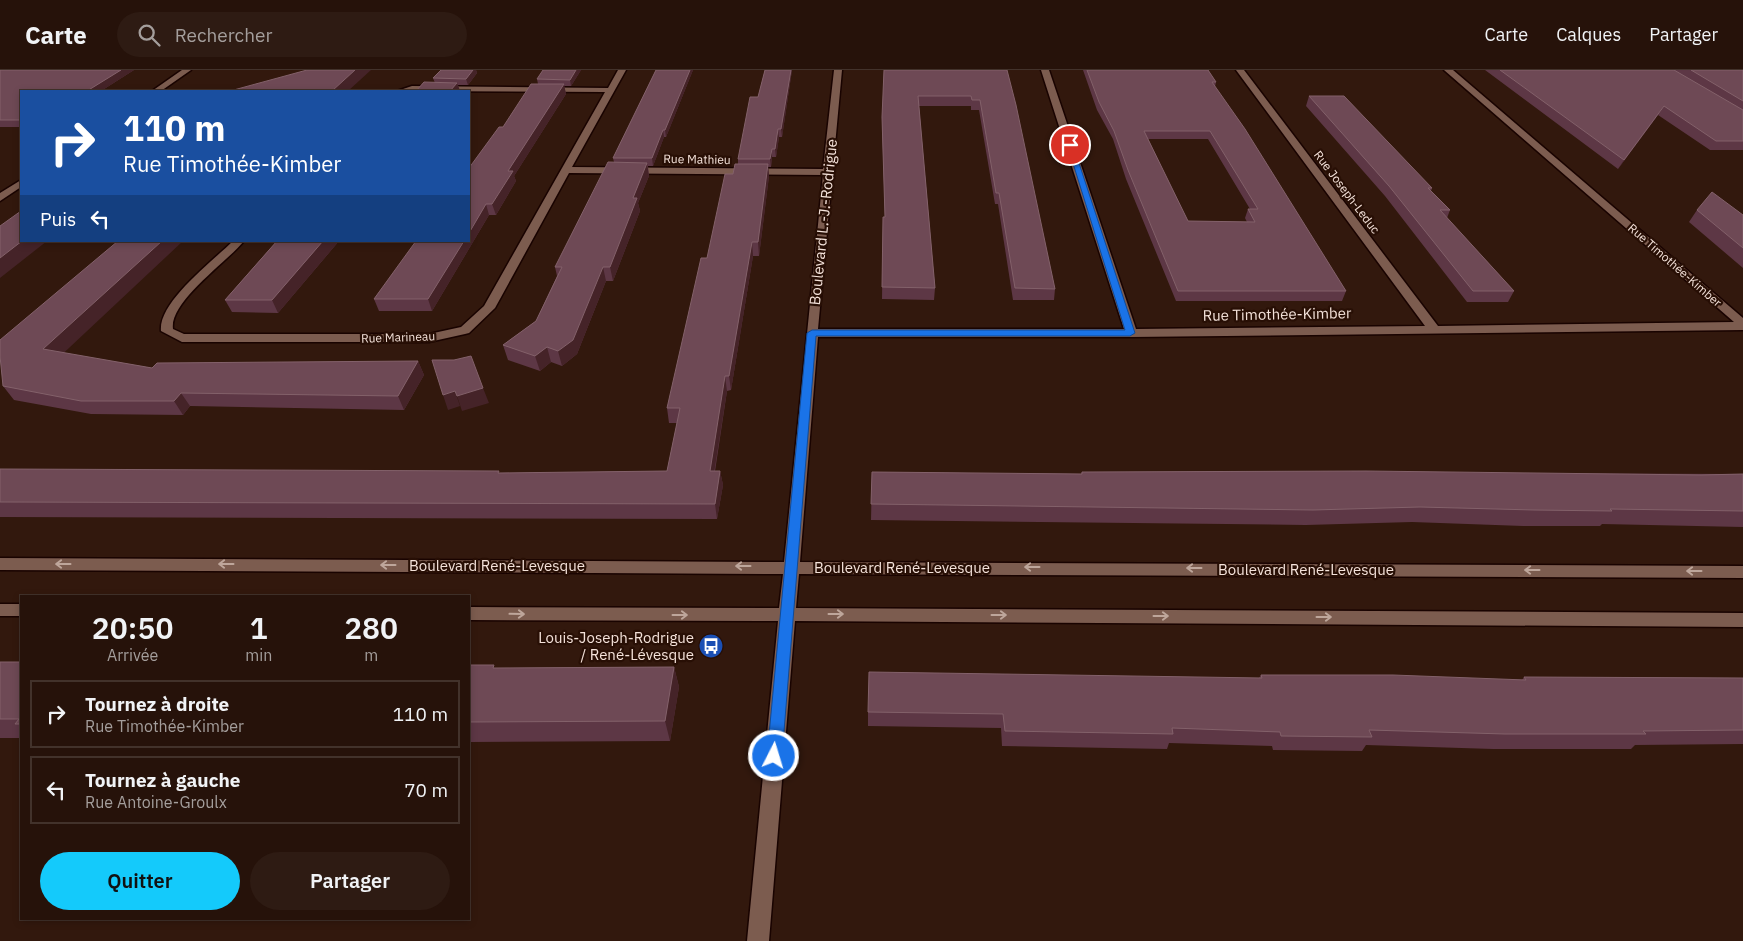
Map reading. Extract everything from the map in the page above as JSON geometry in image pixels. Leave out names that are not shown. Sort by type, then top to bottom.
[{"type":"street","points":[[157,90],[187,70]]},
{"type":"street","name":"Rue Marineau","points":[[238,242],[174,305],[166,323],[167,331],[182,338],[429,338],[465,330],[489,308],[622,70]]},
{"type":"street","name":"Boulevard L.-J.-Rodrigue","points":[[758,941],[812,333],[838,70]]},
{"type":"street","points":[[1045,70],[1130,333]]},
{"type":"street","name":"Rue Joseph-Leduc","points":[[1240,70],[1433,328]]},
{"type":"street","name":"Rue Timothée-Kimber","points":[[1448,70],[1743,325]]},
{"type":"street","points":[[405,90],[412,88],[611,90]]},
{"type":"street","name":"Rue Mathieu","points":[[566,170],[827,172]]},
{"type":"street","points":[[0,198],[20,184]]},
{"type":"street","name":"Rue Timothée-Kimber","points":[[812,333],[1130,333],[1743,325]]},
{"type":"street","name":"Boulevard René-Levesque","points":[[0,564],[792,566],[1743,572]]},
{"type":"street","points":[[0,610],[20,610]]},
{"type":"street","points":[[470,613],[1743,620]]},
{"type":"building","points":[[0,70],[121,70],[89,90],[20,90],[20,120],[0,120]]},
{"type":"building","points":[[307,70],[355,70],[333,90],[234,90]]},
{"type":"building","points":[[441,70],[473,70],[466,79],[433,78]]},
{"type":"building","points":[[543,70],[576,70],[570,80],[537,79]]},
{"type":"building","points":[[656,70],[690,70],[652,158],[613,158]]},
{"type":"building","points":[[765,70],[791,70],[781,129],[778,129],[775,149],[772,149],[770,159],[738,159],[750,97],[758,97]]},
{"type":"building","points":[[884,70],[1007,70],[1055,289],[1015,288],[999,193],[996,193],[980,100],[972,100],[971,96],[918,96],[935,288],[882,287],[883,217],[885,217],[882,117]]},
{"type":"building","points":[[1087,70],[1208,70],[1216,82],[1212,82],[1245,129],[1346,291],[1178,291],[1114,131],[1099,102]],"holes":[[[1144,131],[1210,131],[1258,209],[1248,209],[1255,222],[1188,221]]]},
{"type":"building","points":[[1500,70],[1674,70],[1743,110],[1743,141],[1716,141],[1664,106],[1624,160]]},
{"type":"building","points":[[1691,70],[1743,70],[1743,101]]},
{"type":"building","points":[[424,82],[457,83],[451,90],[417,90]]},
{"type":"building","points":[[531,84],[564,84],[508,171],[513,171],[492,204],[486,204],[470,231],[470,167],[499,127],[503,127]]},
{"type":"building","points":[[1309,96],[1344,96],[1432,188],[1428,188],[1450,210],[1440,210],[1514,291],[1473,291],[1389,186]]},
{"type":"building","points":[[608,162],[647,163],[633,198],[637,198],[610,267],[603,267],[573,340],[558,351],[547,347],[535,356],[503,345],[536,321],[562,267],[555,267]]},
{"type":"building","points":[[735,164],[768,164],[758,242],[752,242],[729,376],[725,376],[710,471],[720,471],[715,504],[0,502],[0,469],[499,471],[498,473],[667,471],[680,408],[667,408],[701,258],[707,258],[725,174],[733,174]]},
{"type":"building","points":[[1712,192],[1743,215],[1743,248],[1697,210]]},
{"type":"building","points":[[20,212],[21,242],[0,258],[0,226]]},
{"type":"building","points":[[117,242],[161,242],[43,349],[152,368],[157,363],[418,361],[398,396],[181,393],[174,401],[81,401],[3,386],[0,340]]},
{"type":"building","points":[[276,242],[322,242],[272,300],[225,300]]},
{"type":"building","points":[[415,242],[463,242],[428,299],[374,299]]},
{"type":"building","points":[[471,356],[483,388],[457,396],[455,391],[443,395],[432,360],[454,360]]},
{"type":"building","points":[[1366,471],[1743,474],[1743,511],[1610,509],[1612,511],[1420,507],[1313,510],[871,504],[872,472],[1082,474],[1082,472]]},
{"type":"building","points":[[0,662],[20,662],[20,724],[15,724],[19,719],[0,719]]},
{"type":"building","points":[[470,665],[494,665],[493,668],[674,667],[665,721],[470,722]]},
{"type":"building","points":[[869,672],[1262,678],[1261,675],[1393,675],[1526,680],[1524,677],[1743,678],[1743,730],[1643,731],[1646,734],[1505,734],[1369,730],[1372,737],[1281,736],[1280,732],[1172,728],[1173,734],[1005,731],[1003,714],[868,712]]},
{"type":"place","name":"Louis-Joseph-Rodrigue / René-Lévesque","points":[[711,646]]},
{"type":"route","points":[[774,756],[812,333],[1130,333],[1070,145]]}]
